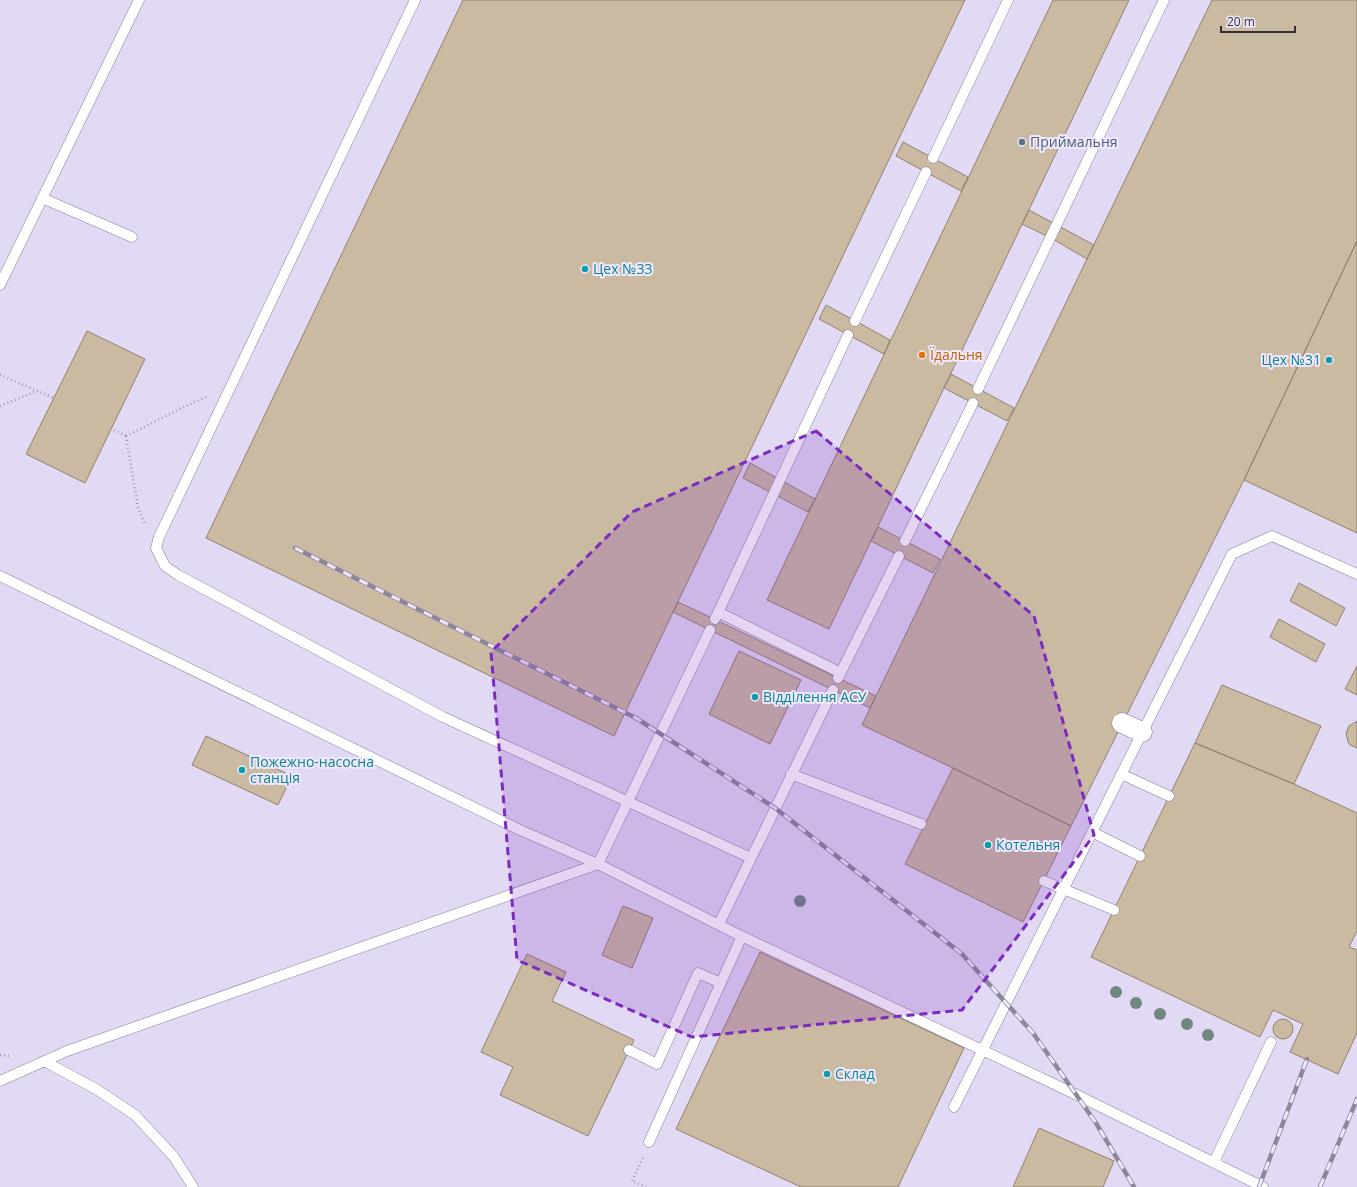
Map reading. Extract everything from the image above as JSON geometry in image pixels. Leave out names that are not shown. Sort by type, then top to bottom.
[{"type":"street","points":[[1122,723],[1142,732]]},
{"type":"lane","points":[[0,285],[139,0]]},
{"type":"lane","points":[[415,0],[159,537],[156,548],[165,566],[178,575],[442,717],[751,858]]},
{"type":"lane","points":[[933,158],[1008,0]]},
{"type":"lane","points":[[978,389],[1164,0]]},
{"type":"lane","points":[[855,321],[926,172]]},
{"type":"lane","points":[[42,198],[132,237]]},
{"type":"lane","points":[[848,335],[716,616],[840,675],[899,556]]},
{"type":"lane","points":[[905,541],[972,403]]},
{"type":"lane","points":[[954,1107],[1232,554],[1272,536],[1357,574]]},
{"type":"lane","points":[[0,576],[520,830],[598,864],[742,936],[982,1050],[1263,1187]]},
{"type":"lane","points":[[0,1082],[74,1048],[598,864],[710,630]]},
{"type":"lane","points":[[719,924],[833,690]]},
{"type":"lane","points":[[791,774],[921,824]]},
{"type":"lane","points":[[1121,774],[1169,796]]},
{"type":"lane","points":[[1092,832],[1140,856]]},
{"type":"lane","points":[[1044,881],[1114,910]]},
{"type":"lane","points":[[649,1142],[742,936]]},
{"type":"lane","points":[[629,1050],[656,1064],[698,973],[721,983]]},
{"type":"lane","points":[[1214,1162],[1271,1042]]},
{"type":"lane","points":[[44,1061],[96,1089],[135,1115],[174,1157],[193,1187]]},
{"type":"path","points":[[0,375],[54,398]]},
{"type":"path","points":[[0,406],[38,391]]},
{"type":"path","points":[[126,436],[210,395]]},
{"type":"path","points":[[114,430],[126,436]]},
{"type":"path","points":[[126,436],[138,508]]},
{"type":"path","points":[[646,1187],[632,1181],[649,1142]]},
{"type":"highlighted area","points":[[816,431],[1034,616],[1094,835],[962,1010],[692,1037],[517,960],[491,652],[632,512]]},
{"type":"building","name":"Цех №33","points":[[463,0],[965,0],[614,736],[206,538]]},
{"type":"building","points":[[1053,0],[1129,0],[829,629],[767,600]]},
{"type":"building","points":[[1212,0],[1357,0],[1357,241],[1244,480],[1071,826],[862,725]]},
{"type":"building","points":[[903,142],[968,177],[961,191],[896,156]]},
{"type":"building","points":[[1029,210],[1094,245],[1087,259],[1051,238],[1022,224]]},
{"type":"building","name":"Цех №31","points":[[1357,241],[1357,533],[1244,480]]},
{"type":"building","points":[[826,305],[890,340],[884,354],[819,319]]},
{"type":"building","points":[[87,331],[145,359],[85,483],[26,454]]},
{"type":"building","points":[[951,374],[1014,408],[1007,421],[944,388]]},
{"type":"building","points":[[750,463],[815,499],[808,512],[743,478]]},
{"type":"building","points":[[878,527],[940,559],[933,573],[871,541]]},
{"type":"building","points":[[1299,583],[1345,608],[1336,626],[1290,601]]},
{"type":"building","points":[[678,602],[876,696],[870,708],[673,612]]},
{"type":"building","points":[[1279,619],[1325,644],[1316,662],[1270,637]]},
{"type":"building","name":"Відділення АСУ","points":[[739,651],[801,680],[770,744],[709,714]]},
{"type":"building","points":[[1357,666],[1357,695],[1345,689]]},
{"type":"building","points":[[1222,685],[1321,726],[1294,784],[1195,743]]},
{"type":"building","points":[[1357,721],[1357,748],[1350,745],[1346,733],[1349,726]]},
{"type":"building","name":"Пожежно-насосна станція","points":[[206,736],[292,776],[278,805],[192,765]]},
{"type":"building","points":[[1195,743],[1294,784],[1357,813],[1357,931],[1349,947],[1357,950],[1357,1033],[1338,1074],[1290,1052],[1303,1024],[1273,1010],[1260,1037],[1091,957]]},
{"type":"building","name":"Котельня","points":[[953,768],[1071,826],[1023,922],[905,864]]},
{"type":"building","points":[[623,906],[653,918],[632,968],[602,955]]},
{"type":"building","name":"Склад","points":[[760,952],[964,1048],[898,1187],[801,1187],[676,1129]]},
{"type":"building","points":[[527,954],[566,972],[552,1001],[634,1040],[588,1136],[500,1095],[513,1067],[481,1052]]},
{"type":"building","points":[[1283,1019],[1290,1022],[1293,1029],[1290,1036],[1283,1039],[1276,1036],[1273,1029],[1276,1022]]},
{"type":"building","points":[[1039,1128],[1114,1161],[1103,1187],[1013,1187]]},
{"type":"railway","points":[[295,548],[636,718],[775,808],[962,954],[1033,1033],[1096,1123],[1134,1187]]},
{"type":"railway","points":[[1259,1187],[1307,1059]]},
{"type":"railway","points":[[1320,1187],[1357,1099]]},
{"type":"place","name":"Приймальня","points":[[1022,142]]},
{"type":"place","name":"Цех №33","points":[[585,269]]},
{"type":"place","name":"Їдальня","points":[[922,355]]},
{"type":"place","name":"Цех №31","points":[[1329,360]]},
{"type":"place","name":"Відділення АСУ","points":[[755,697]]},
{"type":"place","name":"Пожежно-насосна станція","points":[[242,770]]},
{"type":"place","name":"Котельня","points":[[988,845]]},
{"type":"place","name":"Склад","points":[[827,1074]]}]
